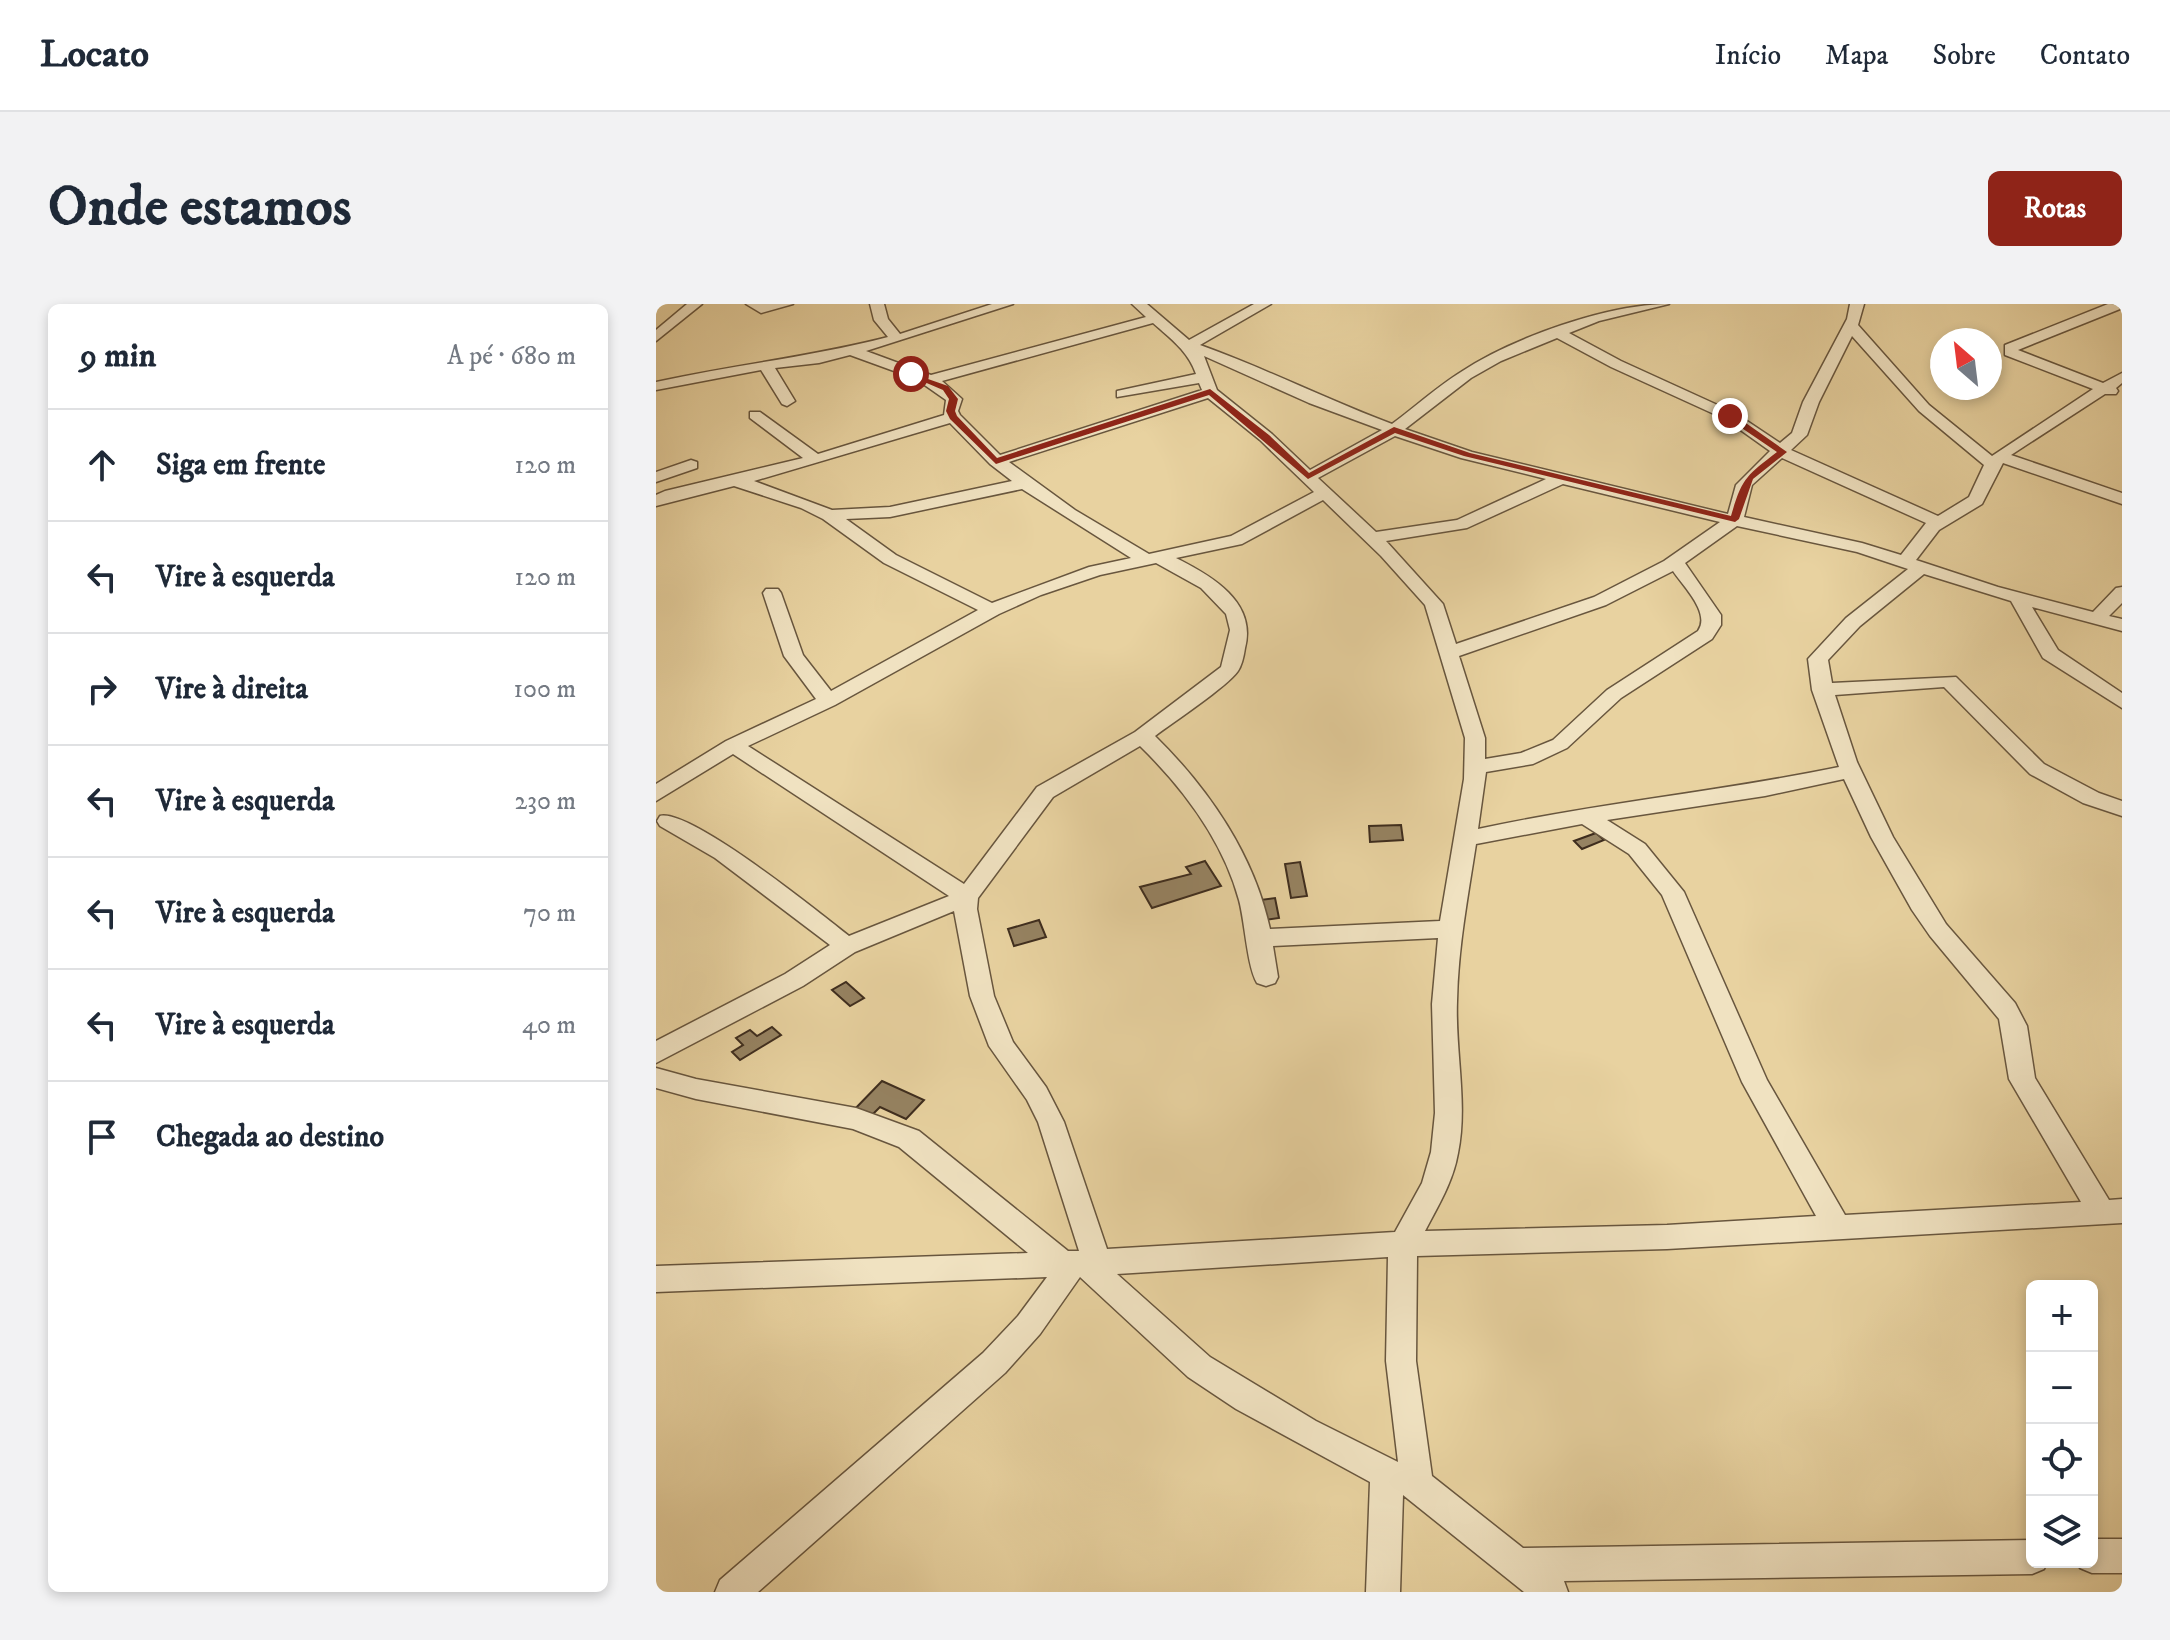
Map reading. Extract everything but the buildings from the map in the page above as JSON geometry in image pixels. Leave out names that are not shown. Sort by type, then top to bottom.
[{"type":"street","points":[[656,337],[695,304]]},
{"type":"street","points":[[753,304],[761,309],[786,304]]},
{"type":"street","points":[[877,304],[881,320],[897,339]]},
{"type":"street","points":[[656,386],[719,372],[795,364],[851,351],[1006,304]]},
{"type":"street","points":[[1139,304],[1188,346],[1198,358],[1208,384],[1372,538],[1434,604],[1475,738],[1475,767],[1466,839],[1448,929],[1444,1004],[1448,1113],[1445,1152],[1430,1195],[1403,1244],[1402,1479],[1383,1592]]},
{"type":"street","points":[[1188,346],[1264,304]]},
{"type":"street","points":[[1308,477],[1394,430],[1466,375],[1496,358],[1602,315],[1662,304]]},
{"type":"street","points":[[1449,653],[1600,601],[1675,561],[1735,519],[1744,485],[1750,477],[1799,435],[1857,304]]},
{"type":"street","points":[[1585,306],[1602,315]]},
{"type":"street","points":[[2116,306],[2010,348],[2010,352],[2122,395]]},
{"type":"street","points":[[656,315],[684,315]]},
{"type":"street","points":[[928,380],[1157,318]]},
{"type":"street","points":[[1850,325],[1932,415],[1968,447],[1996,460],[2122,499]]},
{"type":"street","points":[[1558,333],[1616,364],[1730,416],[1782,452],[1939,523]]},
{"type":"street","points":[[1842,343],[1866,345]]},
{"type":"street","points":[[1188,346],[1231,361],[1314,400],[1467,455],[1829,539],[2018,598],[2122,625]]},
{"type":"street","points":[[851,351],[945,388],[954,399],[950,411],[953,417],[1022,484],[1154,559],[1198,577],[1235,613],[1240,627],[1230,669],[1142,736],[1045,792],[967,897],[965,909],[982,996],[1002,1046],[1037,1094],[1051,1122],[1079,1263]]},
{"type":"street","points":[[767,366],[770,377],[787,401]]},
{"type":"street","points":[[2112,1211],[2022,1079],[2012,1020],[2004,1007],[1920,906],[1888,850],[1822,690],[1818,659],[1913,565],[1925,534],[1976,500],[1996,460],[2122,377]]},
{"type":"street","points":[[1122,394],[1208,384]]},
{"type":"street","points":[[996,461],[1208,384]]},
{"type":"street","points":[[755,415],[815,459]]},
{"type":"street","points":[[691,465],[656,479],[664,498],[737,481],[953,417]]},
{"type":"street","points":[[1372,538],[1461,524],[1562,478]]},
{"type":"street","points":[[737,481],[807,504],[829,515],[890,559],[992,610]]},
{"type":"street","points":[[829,515],[890,512],[1022,484]]},
{"type":"street","points":[[656,794],[733,745],[828,701],[992,610],[1070,579],[1207,549],[1247,536],[1324,493]]},
{"type":"street","points":[[1475,767],[1526,759],[1560,744],[1614,694],[1705,635],[1712,625],[1712,615],[1675,561]]},
{"type":"street","points":[[2097,618],[2122,592]]},
{"type":"street","points":[[772,593],[794,656],[828,701]]},
{"type":"street","points":[[2018,598],[2050,654],[2122,702]]},
{"type":"street","points":[[1822,690],[1949,681],[2037,769],[2091,798],[2122,809]]},
{"type":"street","points":[[1142,736],[1163,753],[1205,805],[1239,863],[1254,904],[1266,977]]},
{"type":"street","points":[[733,745],[806,795],[917,861],[967,897]]},
{"type":"street","points":[[1466,839],[1765,789],[1853,771]]},
{"type":"street","points":[[1586,817],[1637,849],[1672,892],[1755,1082],[1837,1227]]},
{"type":"street","points":[[660,822],[723,853],[847,946]]},
{"type":"street","points":[[656,1053],[794,980],[847,946],[967,897]]},
{"type":"street","points":[[1261,938],[1448,929]]},
{"type":"street","points":[[656,1078],[696,1089],[856,1119],[909,1139],[1079,1263],[1199,1367],[1258,1406],[1402,1479],[1551,1592]]},
{"type":"street","points":[[656,1279],[1079,1263],[1403,1244],[1667,1237],[2112,1211]]},
{"type":"street","points":[[732,1592],[994,1363],[1079,1263]]},
{"type":"street","points":[[2098,1556],[2122,1556]]},
{"type":"street","points":[[1514,1565],[2026,1557]]},
{"type":"route","points":[[911,374],[945,388],[954,399],[950,411],[953,417],[996,461],[1210,392],[1266,437],[1308,477],[1394,430],[1467,455],[1735,519],[1744,485],[1782,452],[1768,439],[1730,416]]}]
